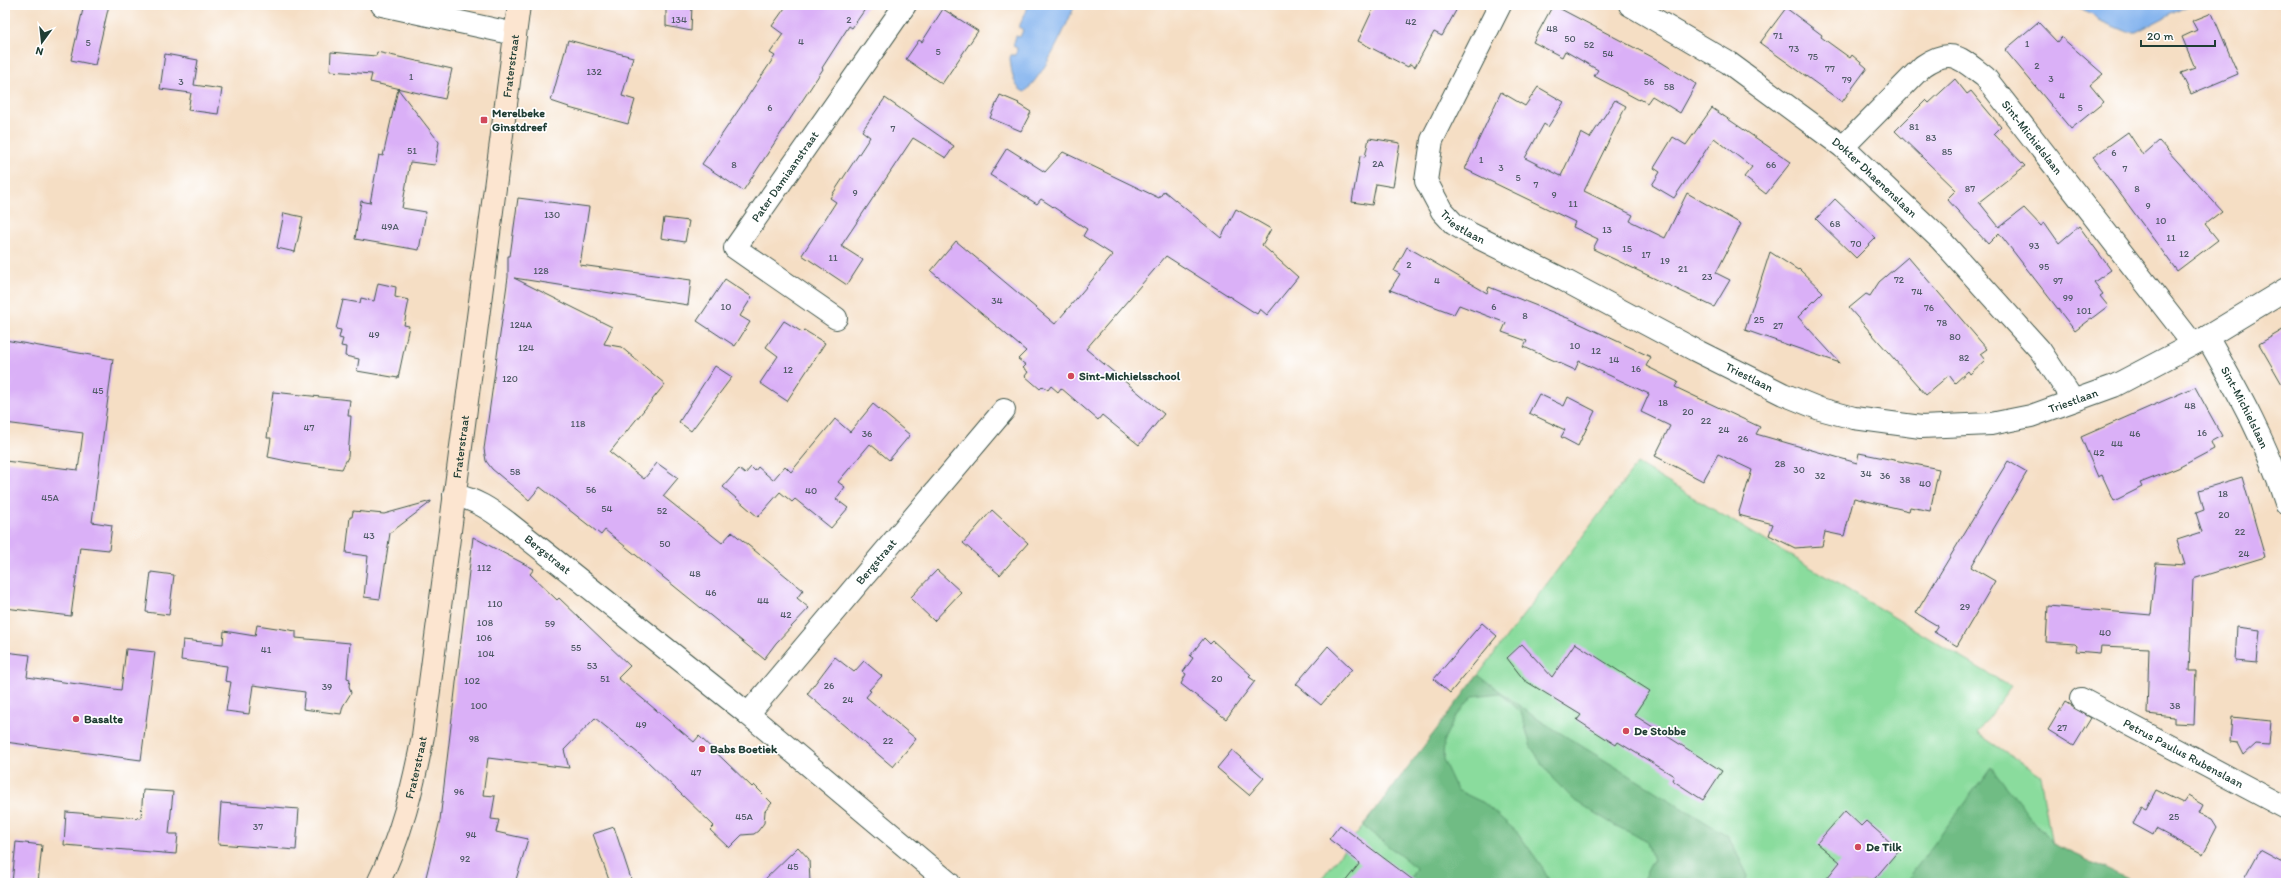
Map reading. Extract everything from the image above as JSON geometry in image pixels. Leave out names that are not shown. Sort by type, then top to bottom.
[{"type":"street","points":[[382,5],[515,34]]},
{"type":"street","name":"Fraterstraat","points":[[378,883],[399,833],[411,793],[423,736],[519,5]]},
{"type":"street","name":"Pater Damiaanstraat","points":[[836,318],[735,248],[905,5]]},
{"type":"street","name":"Triestlaan","points":[[1500,5],[1432,140],[1426,181],[1442,211],[1454,224],[1695,350],[1820,409],[1854,418],[1921,427],[1990,424],[2031,416],[2114,386],[2200,340],[2286,289]]},
{"type":"street","name":"Dokter Dhaenenslaan","points":[[1630,5],[1729,63],[1843,147],[1940,239],[2040,350],[2073,400]]},
{"type":"street","name":"Sint-Michielslaan","points":[[1843,147],[1923,66],[1936,57],[1946,55],[1956,56],[1985,77],[2200,340],[2241,396],[2274,464],[2286,503]]},
{"type":"street","name":"Bergstraat","points":[[748,714],[1004,410]]},
{"type":"street","name":"Bergstraat","points":[[454,494],[467,497],[488,508],[507,522],[748,714],[949,883]]},
{"type":"street","name":"Petrus Paulus Rubenslaan","points":[[2081,699],[2286,808]]},
{"type":"green space","points":[[1637,464],[2011,687],[1977,733],[2040,775],[2058,883],[1318,883],[1415,759]]},
{"type":"green space","points":[[1478,675],[1536,718],[1728,836],[1747,874],[1746,883],[1641,883],[1653,860],[1646,840],[1616,826],[1575,801],[1553,779],[1531,747],[1521,712],[1500,693],[1473,696],[1456,716],[1444,739],[1443,760],[1457,790],[1484,803],[1518,833],[1543,868],[1551,883],[1408,883],[1416,868],[1363,826]]},
{"type":"green space","points":[[1991,767],[2052,844],[2137,883],[1905,883]]},
{"type":"water","points":[[1029,5],[1075,5],[1048,62],[1025,92],[1015,83],[1010,58],[1011,55],[1016,55],[1017,48],[1013,46],[1016,36],[1020,37],[1023,30],[1019,27]]},
{"type":"water","points":[[2074,5],[2189,5],[2136,32],[2127,32],[2098,20],[2092,14]]},
{"type":"building","points":[[84,5],[109,5],[95,65],[71,60]]},
{"type":"building","points":[[666,5],[692,5],[691,31],[666,26]]},
{"type":"building","points":[[787,5],[868,5],[852,28],[849,26],[822,68],[823,69],[743,191],[702,164],[775,56],[770,53],[783,34],[772,26]]},
{"type":"building","points":[[1375,5],[1459,5],[1442,36],[1434,32],[1415,67],[1410,64],[1408,67],[1358,41]]},
{"type":"building","points":[[1553,5],[1656,59],[1696,84],[1680,113],[1652,96],[1647,103],[1640,99],[1639,100],[1594,76],[1598,70],[1565,51],[1562,57],[1533,42]]},
{"type":"building","points":[[1786,8],[1822,35],[1821,37],[1850,58],[1852,55],[1867,68],[1842,102],[1760,43]]},
{"type":"building","points":[[943,9],[978,31],[942,84],[906,59],[919,40],[922,42]]},
{"type":"building","points":[[2212,13],[2238,74],[2191,94],[2181,73],[2195,68],[2182,37],[2197,30],[2192,21]]},
{"type":"building","points":[[2038,22],[2057,42],[2061,37],[2103,74],[2090,85],[2104,102],[2071,129],[2005,50]]},
{"type":"building","points":[[568,40],[633,57],[622,96],[635,100],[628,124],[569,108],[551,101]]},
{"type":"building","points":[[331,52],[376,56],[377,52],[452,69],[445,99],[370,82],[372,74],[330,71]]},
{"type":"building","points":[[165,54],[198,60],[194,85],[222,89],[218,114],[188,110],[191,93],[160,89]]},
{"type":"building","points":[[1955,79],[1967,94],[1971,91],[2001,127],[1994,134],[2025,166],[1979,202],[1999,227],[2024,208],[2041,226],[2045,223],[2059,243],[2079,226],[2111,270],[2094,282],[2103,294],[2100,296],[2108,306],[2075,331],[1999,233],[1988,244],[1947,199],[1956,190],[1895,131],[1926,100],[1929,103]]},
{"type":"building","points":[[1538,87],[1564,102],[1548,127],[1544,124],[1525,158],[1561,176],[1581,133],[1590,138],[1615,100],[1626,106],[1584,191],[1633,215],[1630,221],[1665,238],[1687,193],[1741,224],[1716,273],[1730,280],[1714,307],[1593,249],[1598,239],[1573,227],[1575,222],[1465,169],[1501,92],[1525,106]]},
{"type":"building","points":[[398,89],[439,142],[435,165],[410,162],[402,208],[426,212],[419,250],[355,239],[361,201],[370,203],[379,155],[383,156]]},
{"type":"building","points":[[1000,95],[1019,103],[1018,104],[1031,112],[1021,131],[990,118]]},
{"type":"building","points":[[885,98],[954,146],[946,158],[913,138],[841,246],[863,260],[847,285],[802,255],[836,202],[830,198],[870,137],[862,131]]},
{"type":"building","points":[[1712,108],[1791,162],[1766,194],[1744,177],[1752,167],[1714,138],[1674,198],[1652,185],[1660,172],[1654,168],[1673,137],[1686,145]]},
{"type":"building","points":[[2128,132],[2143,155],[2159,141],[2222,211],[2205,224],[2218,240],[2177,271],[2093,157]]},
{"type":"building","points":[[1369,138],[1400,143],[1393,187],[1376,184],[1372,205],[1352,202],[1360,156],[1365,157]]},
{"type":"building","points":[[1007,148],[1045,172],[1063,152],[1159,198],[1164,191],[1221,238],[1236,209],[1271,229],[1262,245],[1298,277],[1267,315],[1260,309],[1257,314],[1166,256],[1086,349],[1164,414],[1139,445],[1102,415],[1098,420],[1061,388],[1058,392],[1051,386],[1048,390],[1043,386],[1040,389],[1025,376],[1028,372],[1023,368],[1026,365],[1018,359],[1026,351],[931,271],[956,241],[1055,324],[1113,255],[1083,236],[1087,229],[1041,199],[1037,204],[990,175]]},
{"type":"building","points":[[518,198],[589,207],[580,265],[691,280],[688,305],[514,278],[612,327],[604,344],[621,347],[665,384],[610,452],[644,479],[657,463],[678,478],[663,496],[722,543],[732,532],[803,590],[797,598],[809,608],[776,643],[764,659],[605,530],[601,535],[540,487],[529,500],[492,469],[486,461],[484,449],[508,277],[508,256],[510,256]]},
{"type":"building","points":[[1835,199],[1876,238],[1856,258],[1816,219]]},
{"type":"building","points":[[284,213],[303,217],[295,252],[277,248]]},
{"type":"building","points":[[664,218],[689,221],[685,242],[661,238]]},
{"type":"building","points":[[1407,247],[1487,293],[1489,287],[1570,319],[1651,357],[1646,366],[1678,382],[1675,387],[1760,427],[1756,434],[1857,463],[1859,453],[1939,469],[1930,511],[1910,507],[1909,511],[1854,498],[1844,536],[1825,532],[1822,546],[1795,548],[1769,535],[1773,524],[1738,515],[1752,470],[1718,454],[1703,481],[1655,456],[1670,426],[1641,412],[1649,394],[1579,361],[1575,370],[1524,347],[1527,341],[1502,332],[1506,323],[1459,305],[1454,314],[1390,290],[1400,274],[1394,271]]},
{"type":"building","points":[[1770,252],[1798,270],[1799,269],[1823,292],[1798,317],[1840,363],[1745,330]]},
{"type":"building","points":[[1908,257],[1987,349],[1980,354],[1985,360],[1970,374],[1968,371],[1955,383],[1949,375],[1926,395],[1849,308],[1866,294],[1870,296],[1879,282]]},
{"type":"building","points":[[725,279],[752,297],[740,316],[750,322],[735,346],[697,321]]},
{"type":"building","points":[[378,283],[396,287],[395,297],[409,300],[404,325],[409,326],[398,378],[357,371],[359,359],[345,356],[346,347],[341,346],[343,339],[339,338],[341,330],[336,329],[343,300],[360,303],[361,298],[374,301]]},
{"type":"building","points":[[784,321],[802,332],[804,330],[825,343],[787,401],[760,383],[778,356],[766,347]]},
{"type":"building","points":[[2286,328],[2286,391],[2259,344]]},
{"type":"building","points":[[5,340],[113,359],[92,522],[112,525],[109,550],[80,547],[71,616],[5,608],[5,461],[78,470],[83,433],[5,423]]},
{"type":"building","points":[[715,366],[732,377],[691,431],[679,422]]},
{"type":"building","points":[[2195,387],[2222,436],[2211,442],[2214,449],[2178,468],[2140,483],[2142,487],[2114,501],[2102,475],[2098,477],[2081,437]]},
{"type":"building","points":[[273,392],[350,400],[348,416],[351,416],[348,457],[342,469],[301,464],[268,457],[271,438],[267,438]]},
{"type":"building","points":[[1539,394],[1564,406],[1568,397],[1595,411],[1578,446],[1561,437],[1565,430],[1529,413]]},
{"type":"building","points":[[873,404],[910,435],[889,460],[870,444],[838,482],[845,487],[836,499],[848,508],[831,528],[795,499],[792,502],[780,492],[758,517],[723,487],[739,469],[745,474],[751,467],[755,471],[758,467],[773,480],[785,466],[791,472],[835,419],[850,432]]},
{"type":"building","points":[[2008,461],[2027,472],[1971,567],[1995,581],[1957,646],[1934,632],[1938,626],[1916,613]]},
{"type":"building","points":[[2242,477],[2265,557],[2193,579],[2189,671],[2196,671],[2194,724],[2174,723],[2174,717],[2147,714],[2149,648],[2101,646],[2100,653],[2076,651],[2077,646],[2075,644],[2046,642],[2048,606],[2151,615],[2156,563],[2185,565],[2177,540],[2202,532],[2196,513],[2204,510],[2199,490]]},
{"type":"building","points":[[431,501],[390,533],[380,599],[364,597],[368,556],[346,553],[350,517],[352,517],[353,511],[384,514]]},
{"type":"building","points":[[992,510],[1028,543],[1000,575],[963,543]]},
{"type":"building","points":[[473,537],[534,569],[530,574],[557,600],[559,598],[630,666],[618,678],[694,742],[699,736],[752,787],[754,785],[772,803],[765,811],[764,823],[758,831],[754,834],[742,835],[729,848],[710,830],[714,826],[644,758],[595,718],[564,750],[569,768],[488,758],[483,795],[495,796],[491,819],[499,820],[496,832],[528,839],[515,883],[435,883],[425,881],[440,820]]},
{"type":"building","points":[[937,570],[961,592],[934,621],[910,598]]},
{"type":"building","points":[[151,572],[174,575],[169,615],[146,612]]},
{"type":"building","points":[[1482,623],[1497,636],[1450,693],[1434,679]]},
{"type":"building","points":[[257,625],[296,631],[296,638],[350,643],[347,678],[350,679],[349,686],[351,693],[343,706],[341,714],[303,709],[305,692],[253,685],[249,714],[226,711],[231,682],[225,681],[227,666],[181,660],[183,640],[223,644],[224,631],[255,636]]},
{"type":"building","points":[[2237,627],[2260,630],[2257,663],[2235,661]]},
{"type":"building","points":[[1204,638],[1210,644],[1213,641],[1251,675],[1249,677],[1255,681],[1226,719],[1181,684],[1186,674],[1183,672],[1193,658],[1190,656]]},
{"type":"building","name":"De Stobbe","points":[[1575,643],[1650,691],[1634,715],[1722,771],[1703,800],[1672,780],[1674,776],[1618,742],[1616,745],[1577,720],[1581,715],[1524,680],[1507,658],[1522,644],[1552,677]]},
{"type":"building","points":[[1328,646],[1352,669],[1321,705],[1296,684]]},
{"type":"building","name":"Basalte","points":[[126,649],[155,652],[141,760],[5,742],[5,652],[30,655],[27,677],[121,690]]},
{"type":"building","points":[[835,657],[854,672],[864,661],[882,676],[869,690],[871,691],[866,697],[916,739],[893,767],[807,694]]},
{"type":"building","points":[[2065,702],[2091,718],[2074,746],[2048,730]]},
{"type":"building","points":[[2232,717],[2271,721],[2269,745],[2256,744],[2244,755],[2238,743],[2230,742]]},
{"type":"building","points":[[1232,750],[1264,778],[1249,795],[1217,768]]},
{"type":"building","points":[[143,790],[173,792],[169,834],[178,834],[176,854],[64,845],[66,812],[141,818]]},
{"type":"building","points":[[2156,790],[2183,803],[2188,796],[2203,805],[2199,813],[2212,819],[2217,827],[2203,854],[2156,829],[2153,835],[2133,824],[2142,807],[2146,809]]},
{"type":"building","points":[[221,803],[299,809],[296,850],[218,844]]},
{"type":"building","name":"De Tilk","points":[[1845,811],[1861,826],[1866,821],[1899,850],[1871,883],[1823,883],[1840,862],[1817,843]]},
{"type":"building","points":[[1340,825],[1417,883],[1344,883],[1360,863],[1329,839]]},
{"type":"building","points":[[614,827],[631,879],[620,883],[610,883],[593,834]]},
{"type":"building","points":[[16,842],[42,845],[38,883],[12,883]]},
{"type":"building","points":[[798,847],[809,859],[810,883],[761,883]]},
{"type":"building","points":[[2260,850],[2286,864],[2286,883],[2242,883]]},
{"type":"place","name":"Merelbeke Ginstdreef","points":[[484,120]]},
{"type":"place","name":"Sint-Michielsschool","points":[[1071,376]]},
{"type":"place","name":"Basalte","points":[[76,719]]},
{"type":"place","name":"De Stobbe","points":[[1626,731]]},
{"type":"place","name":"Babs Boetiek","points":[[702,749]]},
{"type":"place","name":"De Tilk","points":[[1858,847]]}]
